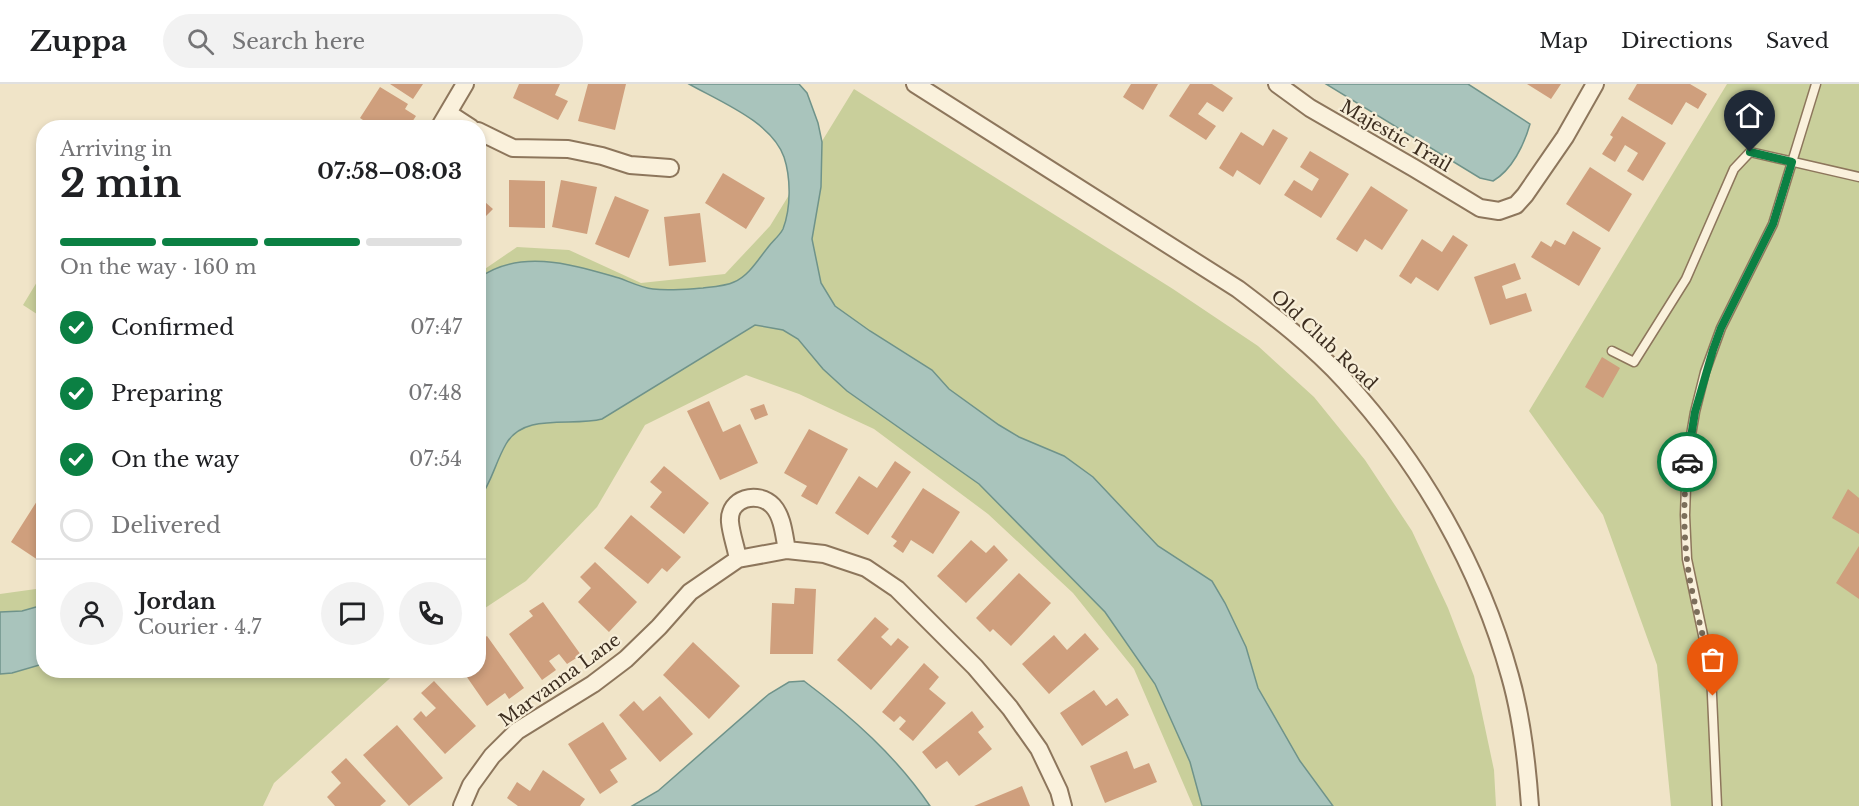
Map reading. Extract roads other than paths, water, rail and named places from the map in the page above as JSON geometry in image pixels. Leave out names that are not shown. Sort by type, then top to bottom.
[{"type":"street","points":[[444,120],[465,84]]},
{"type":"street","name":"Old Club Road","points":[[915,84],[1238,289],[1284,324],[1343,379],[1382,423],[1421,478],[1452,532],[1476,579],[1497,632],[1511,678],[1520,726],[1530,806]]},
{"type":"street","name":"Majestic Trail","points":[[1276,84],[1310,108],[1480,208],[1500,211],[1516,205],[1525,195],[1565,137],[1595,84]]},
{"type":"street","points":[[486,135],[513,148],[568,149],[630,165],[670,168]]},
{"type":"street","points":[[738,559],[730,521],[732,510],[738,502],[748,497],[759,497],[772,505],[780,518],[787,550]]},
{"type":"street","name":"Marvanna Lane","points":[[462,806],[471,785],[492,756],[517,731],[594,684],[626,659],[690,592],[738,559],[787,550],[824,554],[866,568],[897,589],[975,667],[1010,708],[1039,749],[1059,791],[1063,806]]},
{"type":"lane","points":[[1717,806],[1711,673],[1687,559],[1685,515],[1687,458],[1705,372],[1717,339],[1773,224],[1816,84]]},
{"type":"lane","points":[[1612,351],[1635,362],[1686,279],[1734,169],[1750,152],[1859,177]]},
{"type":"water","points":[[689,84],[799,84],[807,93],[822,142],[821,187],[812,239],[821,283],[835,306],[932,370],[949,389],[999,425],[1019,437],[1064,456],[1093,477],[1158,546],[1212,581],[1246,647],[1258,688],[1300,761],[1333,806],[1202,806],[1190,762],[1155,684],[1105,612],[979,484],[847,391],[823,369],[798,339],[783,330],[755,325],[602,419],[550,422],[524,428],[514,434],[506,444],[486,488],[486,274],[512,264],[530,261],[547,262],[584,268],[645,287],[666,290],[719,286],[744,276],[783,229],[788,212],[789,183],[784,157],[778,145],[757,123]]},
{"type":"water","points":[[1326,84],[1468,84],[1530,124],[1511,164],[1493,181],[1480,178]]},
{"type":"water","points":[[36,607],[36,666],[0,674],[0,612],[22,611]]},
{"type":"water","points":[[804,681],[872,738],[903,770],[930,806],[632,806],[658,791],[769,694],[789,682]]}]
